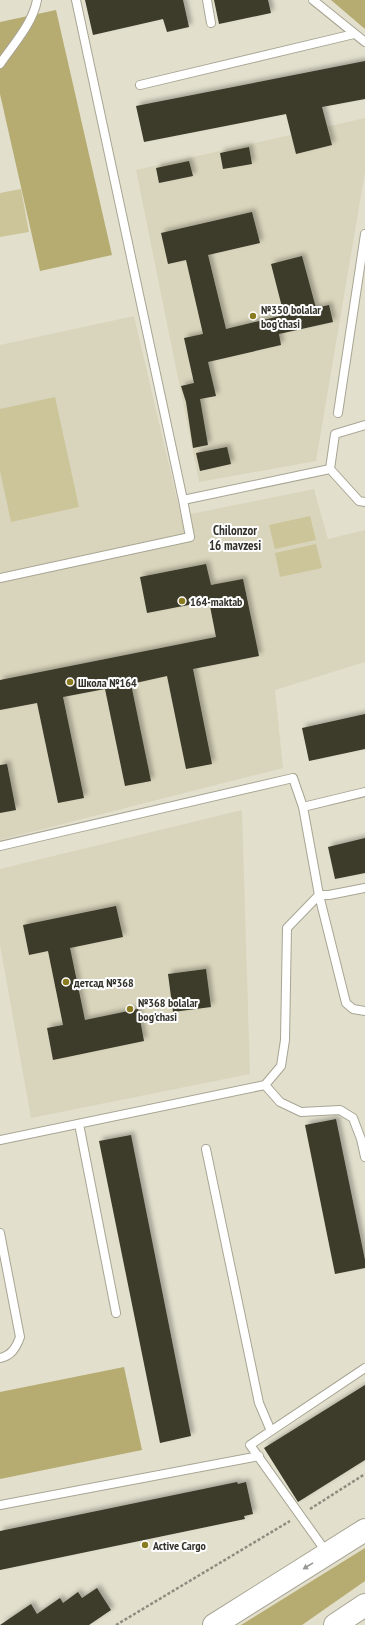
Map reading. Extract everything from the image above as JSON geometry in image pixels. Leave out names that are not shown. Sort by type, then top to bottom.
[{"type":"street","points":[[214,1625],[365,1530]]},
{"type":"street","points":[[335,1625],[365,1605]]},
{"type":"lane","points":[[0,64],[24,28],[36,7],[37,0]]},
{"type":"lane","points":[[0,578],[190,537],[76,0]]},
{"type":"lane","points":[[207,0],[211,23]]},
{"type":"lane","points":[[313,0],[365,42]]},
{"type":"lane","points":[[140,85],[354,34]]},
{"type":"lane","points":[[338,413],[365,234]]},
{"type":"lane","points":[[330,469],[336,434],[365,425]]},
{"type":"lane","points":[[183,500],[330,469]]},
{"type":"lane","points":[[330,469],[360,501],[365,502]]},
{"type":"lane","points":[[0,846],[293,778],[303,807],[319,895],[346,1003],[353,1009],[365,1011]]},
{"type":"lane","points":[[303,807],[365,792]]},
{"type":"lane","points":[[0,1140],[265,1085],[281,1066],[285,1040],[287,928],[319,895],[329,895],[365,888]]},
{"type":"lane","points":[[265,1085],[280,1102],[301,1112],[340,1110],[353,1118],[363,1138],[365,1158]]},
{"type":"lane","points":[[78,1124],[116,1313]]},
{"type":"lane","points":[[206,1149],[259,1403],[271,1430]]},
{"type":"lane","points":[[0,1233],[20,1337],[12,1351],[6,1357],[0,1358]]},
{"type":"lane","points":[[328,1553],[250,1445],[365,1368]]},
{"type":"lane","points":[[0,1505],[259,1456]]},
{"type":"path","points":[[116,1625],[301,1515],[365,1474]]},
{"type":"shaded area","points":[[331,0],[365,0],[365,29]]},
{"type":"shaded area","points":[[56,10],[112,255],[40,271],[0,94],[0,22]]},
{"type":"shaded area","name":"№350 bolalar bog'chasi","points":[[365,118],[365,172],[316,461],[199,482],[136,170]]},
{"type":"shaded area","points":[[21,189],[29,232],[0,237],[0,193]]},
{"type":"shaded area","name":"164-maktab","points":[[134,316],[181,516],[314,489],[328,539],[365,530],[365,662],[275,690],[283,768],[0,840],[0,345]]},
{"type":"shaded area","points":[[55,397],[79,507],[11,522],[0,471],[0,409]]},
{"type":"shaded area","points":[[310,516],[316,540],[275,549],[269,525]]},
{"type":"shaded area","points":[[316,544],[322,568],[280,577],[275,553]]},
{"type":"shaded area","name":"№368 bolalar bog'chasi","points":[[242,810],[250,1074],[31,1118],[0,945],[0,869]]},
{"type":"shaded area","points":[[124,1367],[142,1450],[0,1479],[0,1392]]},
{"type":"shaded area","points":[[365,1548],[365,1581],[302,1625],[241,1625]]},
{"type":"building","points":[[85,0],[183,0],[189,27],[167,32],[163,19],[93,35]]},
{"type":"building","points":[[214,0],[268,0],[271,13],[219,24]]},
{"type":"building","points":[[365,61],[365,99],[322,107],[332,145],[296,154],[286,114],[144,142],[136,106]]},
{"type":"building","points":[[249,147],[252,164],[223,169],[220,153]]},
{"type":"building","points":[[189,161],[193,176],[159,183],[156,168]]},
{"type":"building","points":[[252,212],[260,243],[208,255],[226,329],[284,315],[271,264],[302,256],[316,308],[329,305],[333,322],[279,334],[281,345],[208,362],[216,396],[200,399],[208,445],[193,448],[186,402],[181,386],[194,383],[184,338],[203,334],[186,260],[168,264],[161,233]]},
{"type":"building","points":[[227,447],[231,464],[200,471],[196,453]]},
{"type":"building","name":"Школа №164","points":[[206,564],[211,585],[243,579],[259,656],[193,669],[212,764],[186,769],[167,676],[131,684],[151,781],[125,786],[105,689],[63,697],[84,798],[58,803],[37,703],[0,710],[0,680],[216,637],[209,601],[147,613],[140,577]]},
{"type":"building","points":[[365,714],[365,749],[309,761],[302,728]]},
{"type":"building","points":[[7,764],[16,810],[0,813],[0,765]]},
{"type":"building","points":[[365,838],[365,873],[335,879],[328,847]]},
{"type":"building","name":"детсад №368","points":[[116,906],[123,937],[70,948],[85,1020],[138,1009],[144,1041],[53,1060],[47,1028],[63,1025],[48,951],[29,955],[23,925]]},
{"type":"building","points":[[206,969],[211,1007],[173,1012],[168,974]]},
{"type":"building","points":[[336,1119],[365,1260],[365,1268],[335,1274],[305,1125]]},
{"type":"building","points":[[131,1135],[191,1436],[160,1443],[99,1141]]},
{"type":"building","points":[[365,1385],[365,1460],[298,1502],[264,1448]]},
{"type":"building","points":[[237,1482],[238,1484],[246,1482],[253,1514],[244,1516],[245,1519],[0,1570],[0,1531]]},
{"type":"building","points":[[97,1588],[111,1610],[89,1625],[0,1625],[31,1604],[37,1614],[60,1598],[63,1603],[78,1592],[82,1598]]},
{"type":"place","name":"№350 bolalar bog'chasi","points":[[253,316]]},
{"type":"place","name":"164-maktab","points":[[182,601]]},
{"type":"place","name":"Школа №164","points":[[70,682]]},
{"type":"place","name":"детсад №368","points":[[66,982]]},
{"type":"place","name":"№368 bolalar bog'chasi","points":[[130,1009]]},
{"type":"place","name":"Active Cargo","points":[[145,1545]]},
{"type":"district","name":"Chilonzor 16 mavzesi","points":[[235,538]]}]
